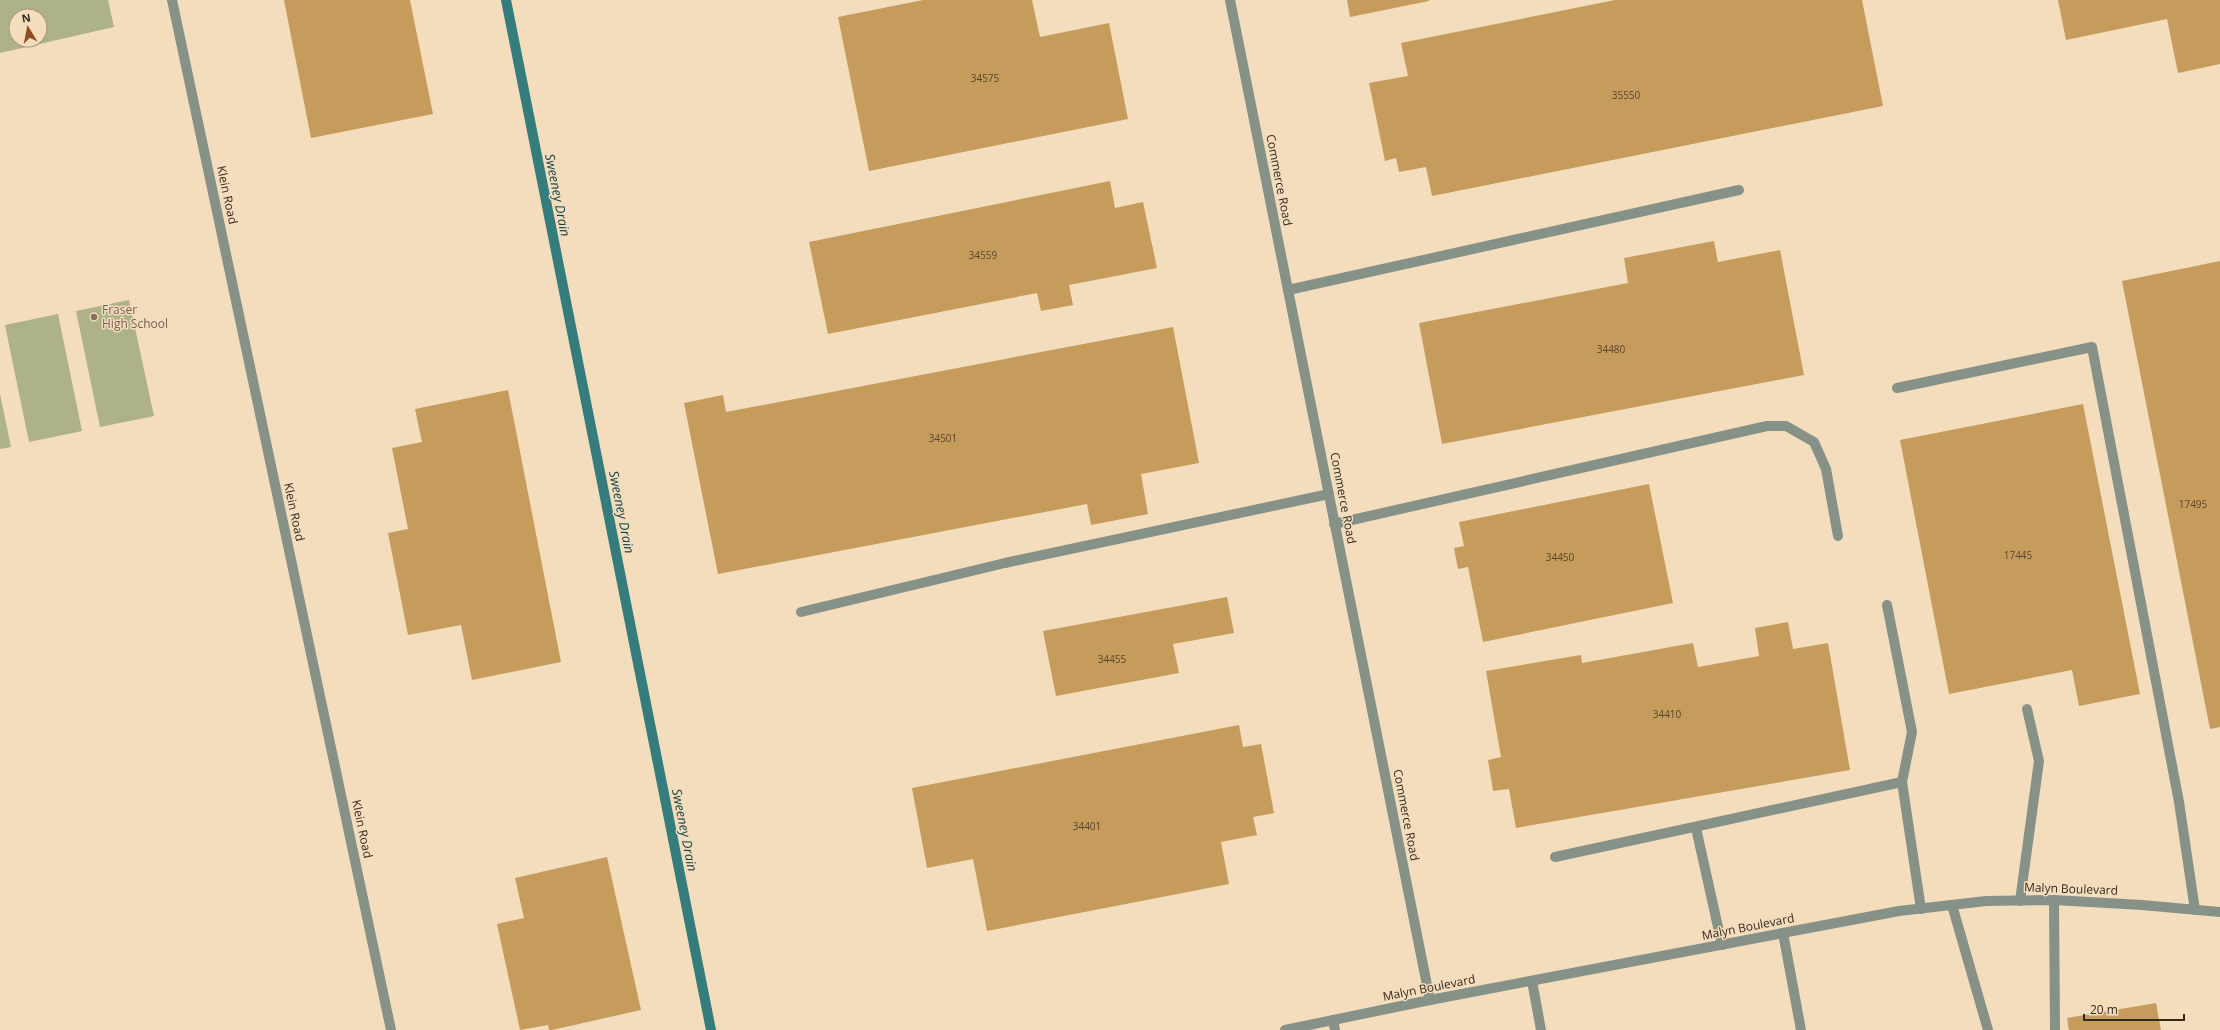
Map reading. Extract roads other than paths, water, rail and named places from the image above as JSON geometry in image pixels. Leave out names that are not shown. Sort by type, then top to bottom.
[{"type":"street","name":"Klein Road","points":[[172,0],[391,1030]]},
{"type":"street","name":"Commerce Road","points":[[1230,0],[1430,1000]]},
{"type":"street","points":[[1288,290],[1739,190]]},
{"type":"street","points":[[1897,388],[2092,347],[2178,794],[2195,910]]},
{"type":"street","points":[[1334,524],[1767,426],[1786,426],[1814,442],[1826,469],[1838,536]]},
{"type":"street","points":[[801,612],[1005,563],[1328,494]]},
{"type":"street","points":[[1888,605],[1912,732],[1902,782],[1921,909]]},
{"type":"street","points":[[2020,901],[2039,761],[2027,709]]},
{"type":"street","points":[[1555,856],[1696,828],[1902,782]]},
{"type":"street","points":[[1696,828],[1722,945]]},
{"type":"street","name":"Malyn Boulevard","points":[[1285,1030],[1334,1025],[1430,1000],[1921,909],[1986,900],[2054,900],[2220,912]]},
{"type":"street","points":[[2054,900],[2055,1030]]},
{"type":"street","points":[[1952,905],[1988,1030]]},
{"type":"street","points":[[1783,934],[1801,1030]]},
{"type":"street","points":[[1532,981],[1541,1030]]},
{"type":"waterway","name":"Sweeney Drain","points":[[506,0],[711,1030]]},
{"type":"place","name":"Fraser High School","points":[[94,317]]}]
